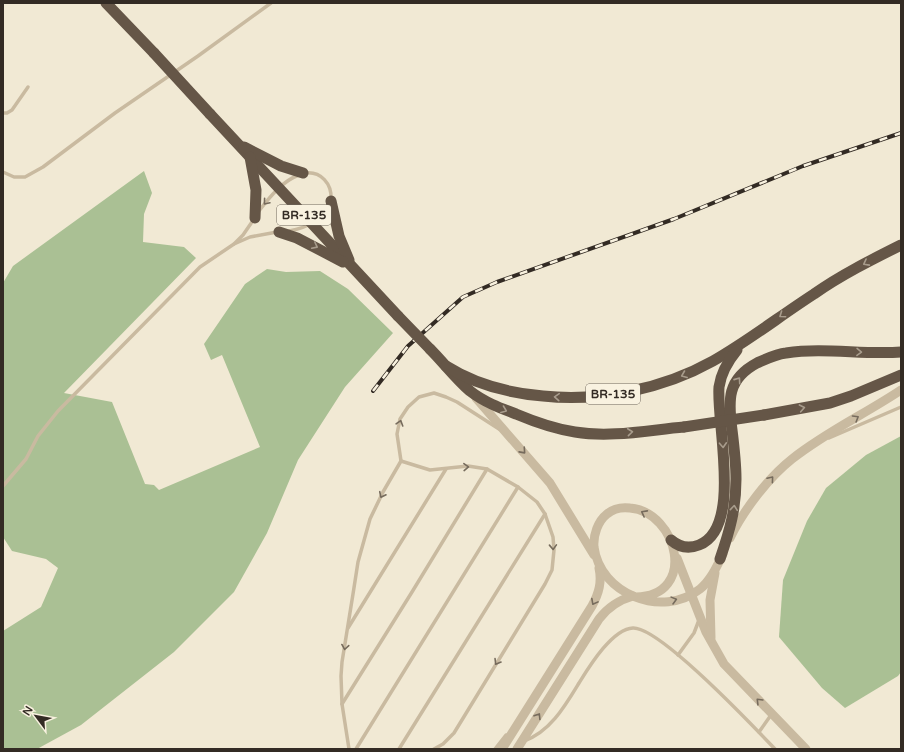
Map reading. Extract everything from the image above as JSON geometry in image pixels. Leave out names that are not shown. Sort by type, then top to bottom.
[{"type":"highway","name":"BR-135","points":[[106,3],[446,366],[470,390],[496,407],[534,421],[575,432],[612,434],[684,427],[830,403],[857,394],[901,375]]},
{"type":"highway","points":[[237,144],[281,166],[303,173]]},
{"type":"highway","points":[[250,157],[256,190],[255,218]]},
{"type":"highway","points":[[331,201],[339,236],[352,266]]},
{"type":"highway","points":[[278,232],[297,238],[352,266]]},
{"type":"highway","name":"BR-135","points":[[446,366],[474,381],[502,390],[528,395],[560,398],[594,396],[635,390],[686,374],[712,362],[743,343],[814,293],[843,275],[901,245]]},
{"type":"highway","points":[[670,540],[677,545],[686,547],[699,545],[708,540],[720,522],[725,480],[719,388],[725,366],[743,343]]},
{"type":"highway","points":[[720,558],[732,526],[734,513],[736,470],[729,408],[732,390],[738,378],[750,367],[776,355],[785,353],[816,351],[901,352]]},
{"type":"street","points":[[470,390],[550,483],[597,561],[612,582],[635,597],[646,601],[662,602],[670,602],[691,594],[700,589],[708,580],[733,533],[756,498],[779,470],[811,445],[901,390]]},
{"type":"street","points":[[502,749],[597,596],[601,577],[594,544],[597,529],[605,516],[616,509],[626,507],[634,508],[649,514],[663,527],[670,540],[711,643],[724,664],[806,749]]},
{"type":"street","points":[[519,746],[604,612],[615,603],[635,597],[654,595],[665,587],[670,582],[675,569],[675,554]]},
{"type":"street","points":[[711,643],[710,600],[715,573],[720,558]]},
{"type":"lane","points":[[3,172],[14,177],[25,177],[43,167],[115,113],[198,56],[271,3]]},
{"type":"lane","points":[[3,113],[7,113],[12,110],[28,87]]},
{"type":"lane","points":[[3,486],[26,460],[38,436],[63,406],[200,268],[234,244],[250,237],[297,230],[318,220],[325,214],[331,201],[332,194],[326,181],[314,173],[303,173],[292,177],[279,188],[248,229],[234,244]]},
{"type":"lane","points":[[349,749],[342,704],[342,662],[358,562],[370,518],[401,461],[397,434],[400,419],[408,407],[419,397],[434,393],[446,396],[509,435]]},
{"type":"lane","points":[[811,445],[901,407]]},
{"type":"lane","points":[[401,461],[430,470],[468,466],[487,469],[518,487],[537,502],[545,514],[553,536],[554,550],[552,570],[541,590],[454,733],[443,744],[434,749]]},
{"type":"lane","points":[[347,630],[446,469]]},
{"type":"lane","points":[[342,704],[487,469]]},
{"type":"lane","points":[[356,749],[518,487]]},
{"type":"lane","points":[[399,749],[545,514]]},
{"type":"lane","points":[[678,655],[694,633],[700,618]]},
{"type":"lane","points":[[519,746],[551,723],[567,703],[583,677],[608,643],[623,631],[633,628],[641,630],[667,645],[735,708],[775,749]]},
{"type":"lane","points":[[495,749],[527,710]]},
{"type":"lane","points":[[759,732],[773,714]]},
{"type":"green space","points":[[144,171],[152,193],[144,214],[143,242],[184,247],[196,258],[64,393],[112,402],[145,484],[154,485],[159,490],[260,447],[222,355],[211,360],[204,344],[245,284],[267,269],[286,272],[320,271],[348,289],[393,333],[345,387],[298,460],[267,533],[234,592],[174,652],[81,725],[37,749],[3,749],[3,631],[41,607],[58,568],[46,559],[12,551],[3,537],[3,283],[13,266]]},
{"type":"green space","points":[[901,436],[901,672],[898,676],[845,708],[822,688],[779,637],[783,580],[807,521],[826,488],[866,455]]},
{"type":"railway","points":[[373,391],[408,346],[463,297],[497,282],[674,219],[803,166],[901,133]]}]
